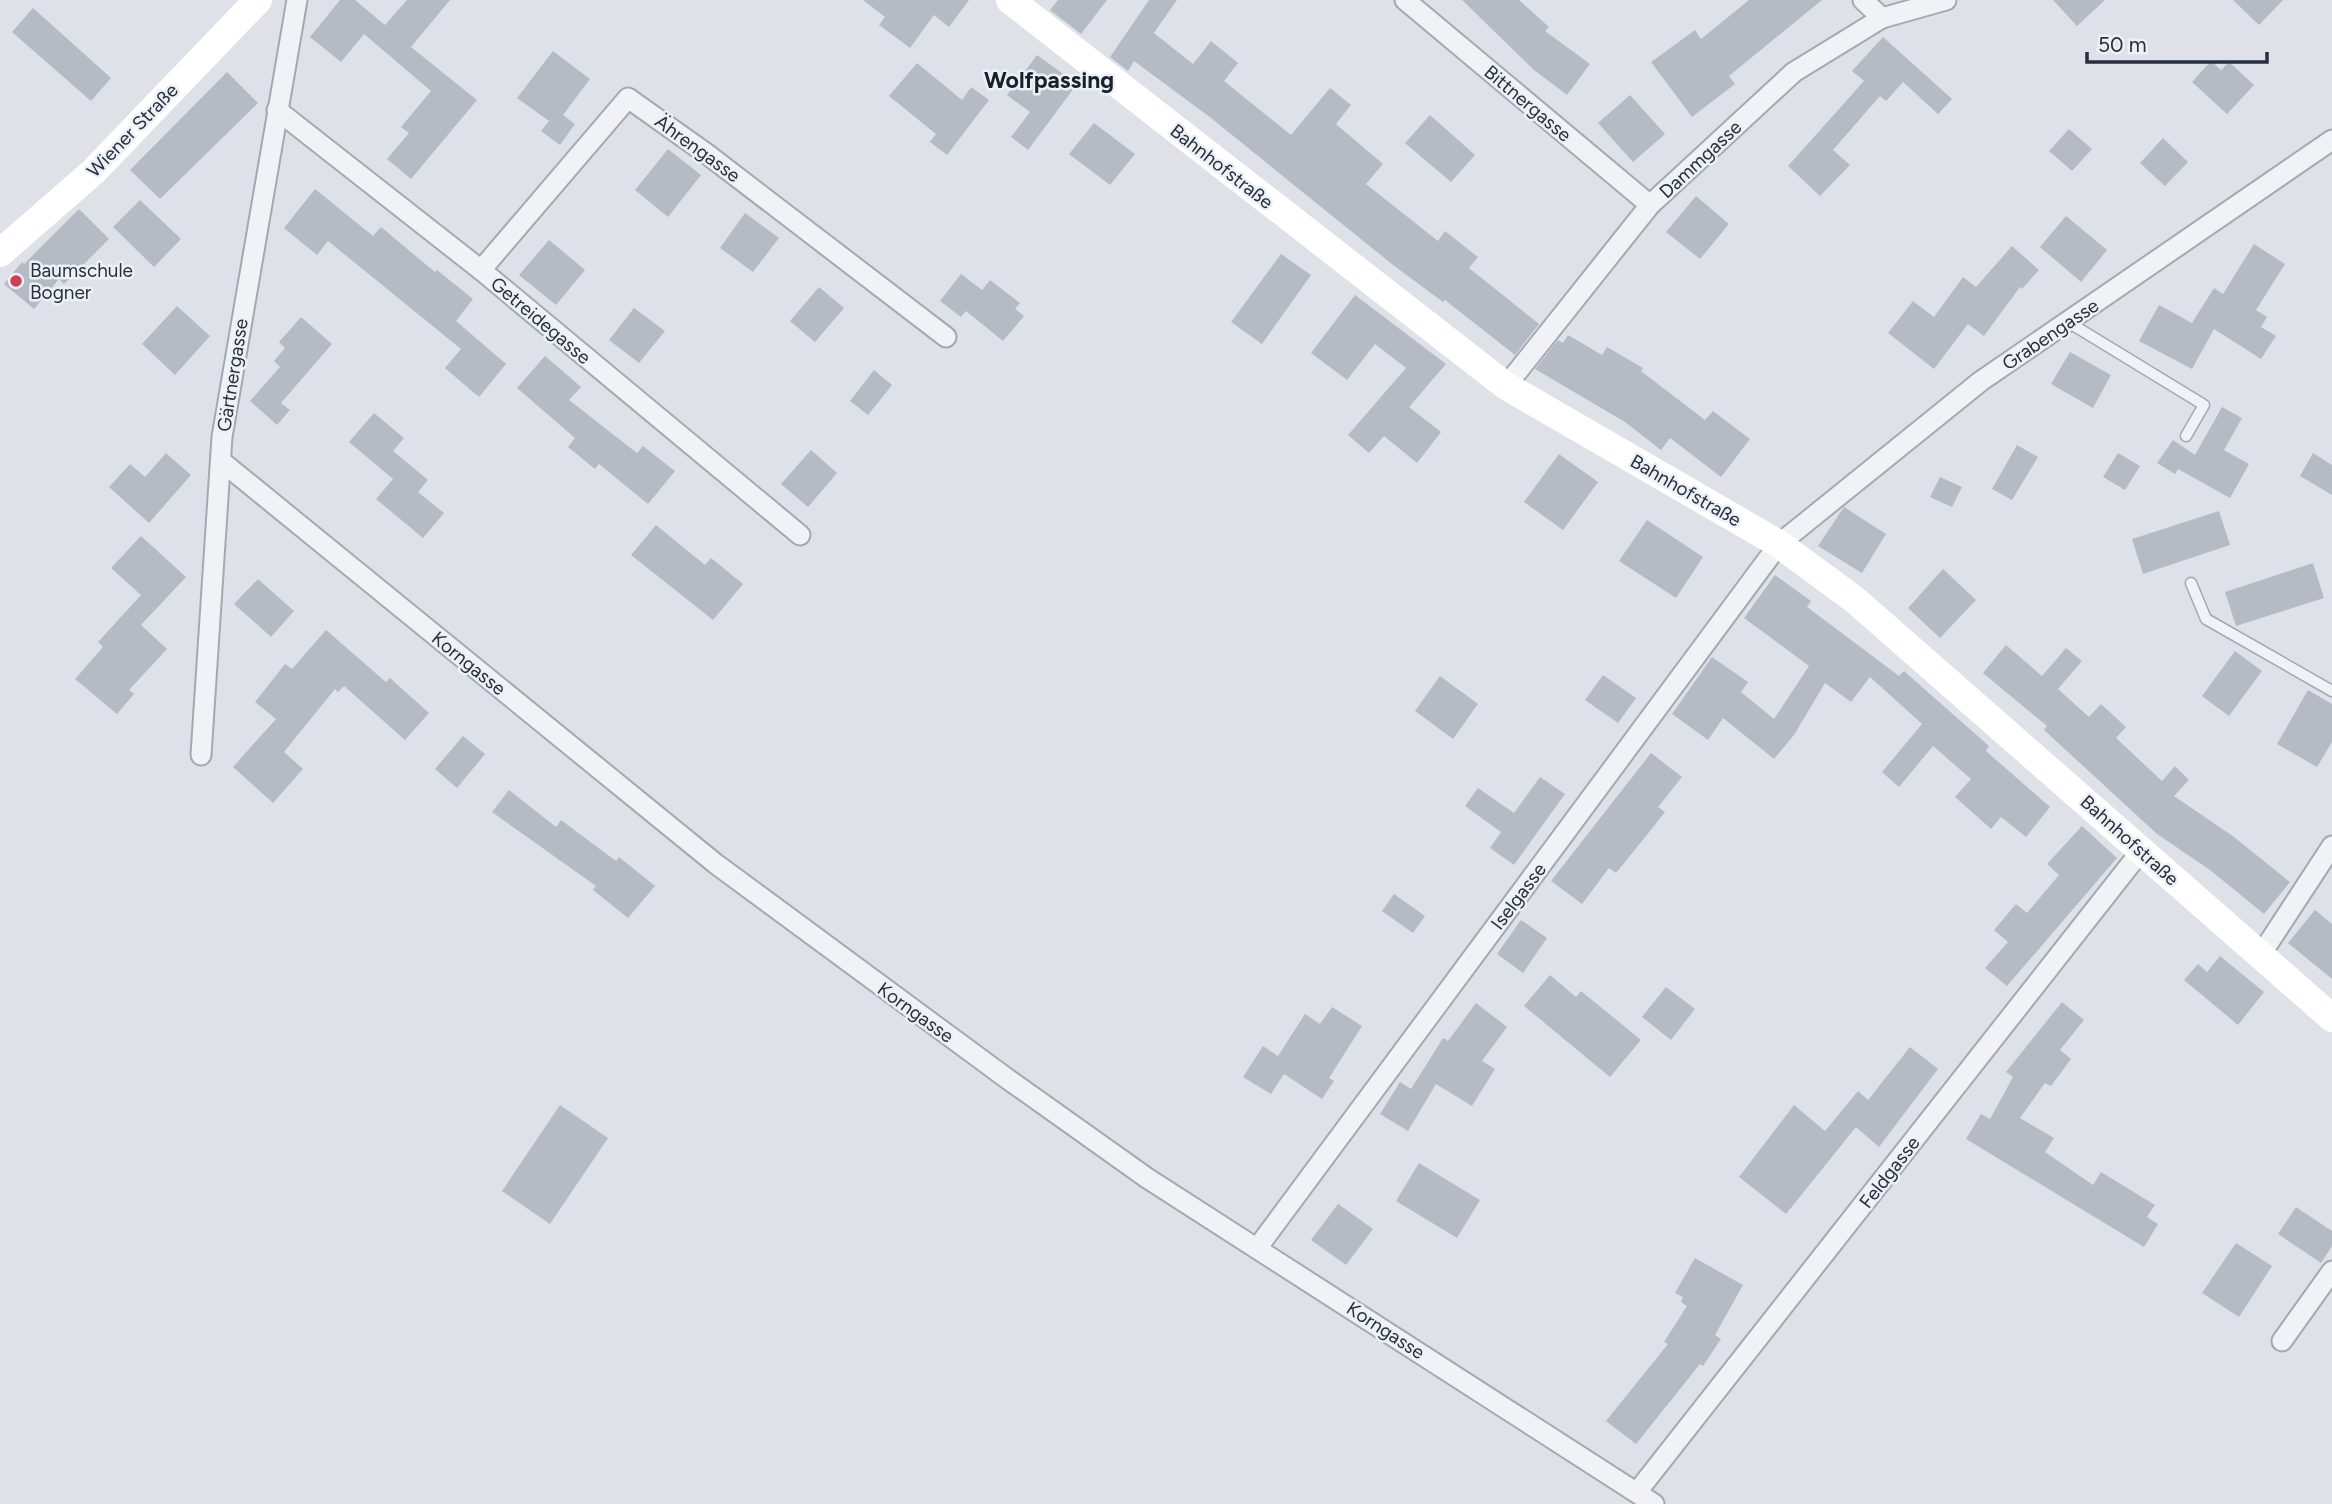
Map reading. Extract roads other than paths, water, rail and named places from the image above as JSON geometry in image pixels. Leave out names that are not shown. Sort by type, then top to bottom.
[{"type":"street","name":"Wiener Straße","points":[[0,253],[94,170],[258,0]]},
{"type":"street","name":"Gärtnergasse","points":[[201,755],[222,437],[297,0]]},
{"type":"street","name":"Bahnhofstraße","points":[[1010,0],[1506,386],[1779,544],[1856,600],[2332,1018]]},
{"type":"street","name":"Bittnergasse","points":[[1405,0],[1650,205]]},
{"type":"street","points":[[1863,0],[1882,18]]},
{"type":"street","name":"Dammgasse","points":[[1506,386],[1650,205],[1794,72],[1882,18],[1946,0]]},
{"type":"street","name":"Ährengasse","points":[[481,270],[628,98],[707,153],[946,338]]},
{"type":"street","name":"Getreidegasse","points":[[277,110],[481,270],[800,535]]},
{"type":"street","name":"Grabengasse","points":[[1779,544],[1981,381],[2332,140]]},
{"type":"street","name":"Korngasse","points":[[221,461],[716,864],[1126,1163],[1654,1504]]},
{"type":"street","name":"Iselgasse","points":[[1258,1247],[1779,544]]},
{"type":"street","points":[[2260,956],[2332,846]]},
{"type":"street","name":"Feldgasse","points":[[1637,1492],[2141,851]]},
{"type":"street","points":[[2282,1341],[2332,1271]]},
{"type":"lane","points":[[2068,322],[2204,405],[2186,436]]},
{"type":"lane","points":[[2191,583],[2206,619],[2332,691]]},
{"type":"place","name":"Baumschule Bogner","points":[[16,281]]},
{"type":"district","name":"Wolfpassing","points":[[1049,80]]}]
